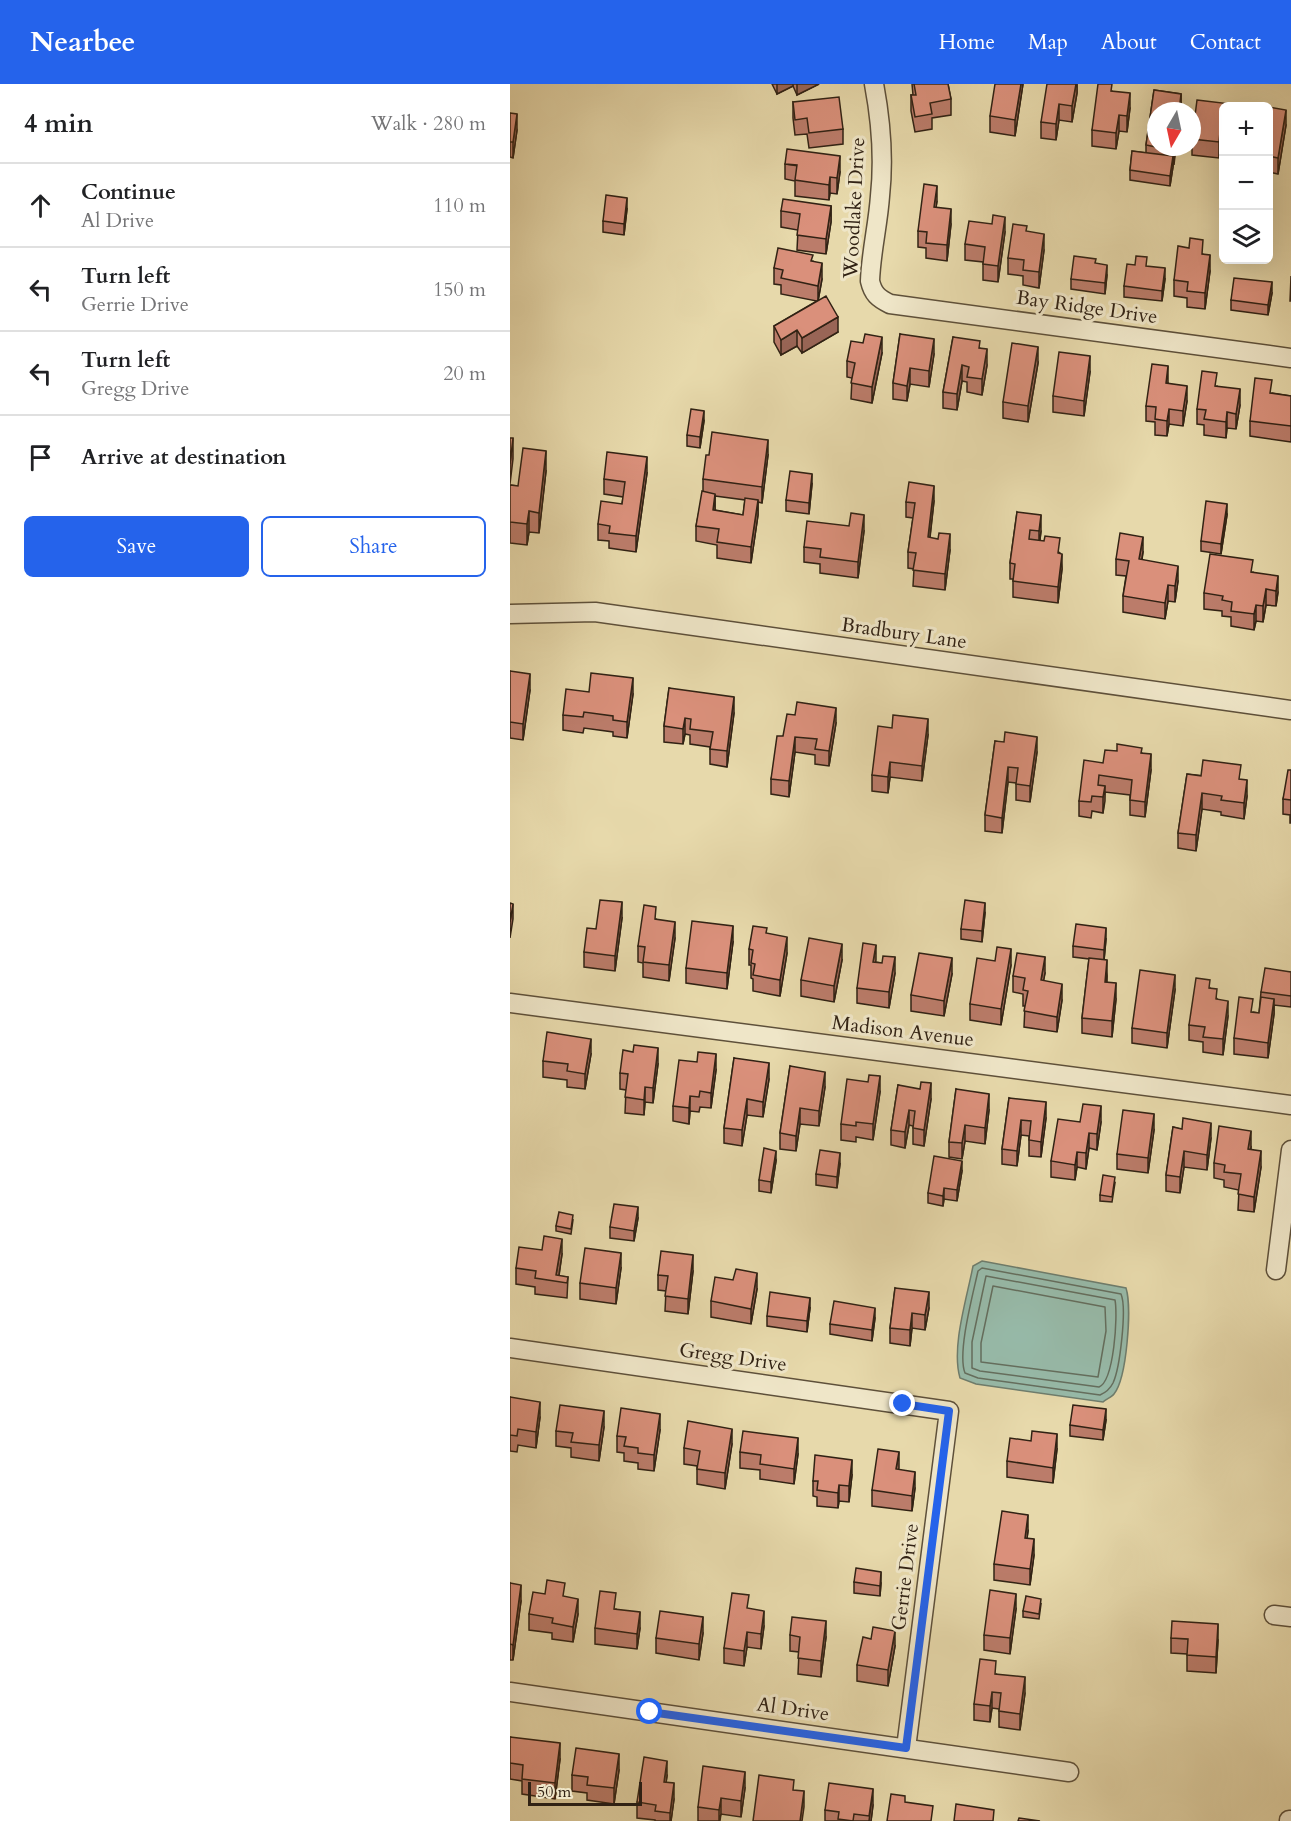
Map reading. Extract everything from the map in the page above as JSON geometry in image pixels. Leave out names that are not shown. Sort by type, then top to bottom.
[{"type":"street","name":"Woodlake Drive","points":[[874,84],[881,126],[882,153],[880,196],[870,281],[878,297]]},
{"type":"street","name":"Bay Ridge Drive","points":[[878,297],[890,304],[1291,358]]},
{"type":"street","name":"Bradbury Lane","points":[[510,615],[595,612],[1291,710]]},
{"type":"street","name":"Madison Avenue","points":[[510,1003],[1291,1105]]},
{"type":"street","points":[[1276,1270],[1291,1150]]},
{"type":"street","name":"Gregg Drive","points":[[510,1348],[949,1411]]},
{"type":"street","name":"Gerrie Drive","points":[[906,1748],[949,1411]]},
{"type":"street","name":"Al Drive","points":[[510,1692],[1069,1772]]},
{"type":"water","points":[[982,1261],[1126,1288],[1128,1297],[1127,1342],[1122,1373],[1113,1395],[1103,1402],[976,1384],[960,1378],[957,1352],[961,1322],[973,1266]]},
{"type":"building","points":[[914,84],[948,84],[951,99],[930,103],[932,114],[915,117],[911,95],[916,95]]},
{"type":"building","points":[[995,84],[1021,84],[1015,120],[990,116]]},
{"type":"building","points":[[1047,84],[1076,84],[1072,106],[1059,104],[1056,124],[1041,122]]},
{"type":"building","points":[[1098,84],[1112,84],[1111,91],[1130,93],[1127,116],[1119,115],[1116,133],[1092,130]]},
{"type":"building","points":[[1154,90],[1181,94],[1180,102],[1152,102]]},
{"type":"building","points":[[839,97],[843,129],[809,133],[807,118],[795,120],[793,102]]},
{"type":"building","points":[[1197,100],[1219,103],[1219,142],[1201,140],[1201,102],[1197,102]]},
{"type":"building","points":[[1273,108],[1286,110],[1278,158],[1273,157]]},
{"type":"building","points":[[510,113],[517,114],[513,142],[510,142]]},
{"type":"building","points":[[787,149],[840,156],[837,178],[830,177],[829,185],[795,180],[797,165],[785,164]]},
{"type":"building","points":[[1132,151],[1147,153],[1147,156],[1173,156],[1170,176],[1130,170]]},
{"type":"building","points":[[924,184],[937,186],[934,207],[951,209],[947,245],[926,243],[927,232],[918,231]]},
{"type":"building","points":[[606,195],[627,198],[624,224],[603,221]]},
{"type":"building","points":[[783,199],[831,206],[826,239],[797,235],[800,214],[781,211]]},
{"type":"building","points":[[993,215],[1005,217],[998,266],[983,264],[985,247],[965,244],[969,221],[992,224]]},
{"type":"building","points":[[1013,224],[1027,226],[1026,231],[1044,234],[1039,272],[1023,270],[1024,260],[1008,258]]},
{"type":"building","points":[[1190,238],[1203,240],[1202,254],[1210,255],[1205,293],[1187,291],[1188,282],[1174,280],[1178,246],[1189,248]]},
{"type":"building","points":[[778,248],[813,255],[811,261],[822,263],[818,286],[781,278],[783,270],[774,268]]},
{"type":"building","points":[[1074,256],[1096,259],[1095,263],[1107,265],[1105,283],[1071,279]]},
{"type":"building","points":[[1136,256],[1147,257],[1146,266],[1165,268],[1162,291],[1124,286],[1127,264],[1135,265]]},
{"type":"building","points":[[1234,278],[1272,282],[1268,305],[1231,300]]},
{"type":"building","points":[[826,296],[838,317],[802,338],[797,330],[781,340],[774,326]]},
{"type":"building","points":[[865,334],[882,337],[872,387],[851,383],[855,363],[847,361],[851,341],[863,343]]},
{"type":"building","points":[[900,334],[934,339],[929,371],[910,368],[907,386],[893,383]]},
{"type":"building","points":[[953,337],[980,341],[979,348],[987,349],[982,379],[967,377],[969,367],[962,365],[957,394],[943,392]]},
{"type":"building","points":[[1012,343],[1038,347],[1028,406],[1003,402]]},
{"type":"building","points":[[1059,352],[1090,356],[1084,401],[1053,396]]},
{"type":"building","points":[[1152,364],[1168,366],[1166,383],[1187,386],[1183,411],[1169,409],[1167,421],[1155,419],[1156,407],[1146,406]]},
{"type":"building","points":[[1202,371],[1217,373],[1215,386],[1240,389],[1236,414],[1227,412],[1226,422],[1204,419],[1206,410],[1197,409]]},
{"type":"building","points":[[1255,378],[1272,380],[1270,393],[1291,396],[1291,426],[1250,421]]},
{"type":"building","points":[[691,409],[704,411],[700,437],[687,435]]},
{"type":"building","points":[[712,432],[768,440],[762,487],[703,479]]},
{"type":"building","points":[[510,438],[513,438],[510,464]]},
{"type":"building","points":[[523,448],[546,451],[539,513],[529,511],[527,524],[510,522],[510,485],[518,486]]},
{"type":"building","points":[[607,452],[647,457],[636,536],[609,533],[610,526],[598,524],[601,501],[622,504],[625,482],[604,479]]},
{"type":"building","points":[[790,471],[812,474],[809,503],[786,500]]},
{"type":"building","points":[[909,482],[934,486],[928,537],[938,539],[939,533],[950,534],[945,574],[913,570],[916,553],[908,552],[915,503],[906,502]]},
{"type":"building","points":[[702,491],[715,494],[713,510],[743,515],[745,498],[758,500],[751,547],[717,542],[719,529],[696,526]]},
{"type":"building","points":[[1206,501],[1227,504],[1221,544],[1201,541]]},
{"type":"building","points":[[1017,512],[1041,515],[1039,531],[1030,530],[1029,539],[1044,541],[1045,536],[1060,538],[1058,553],[1062,554],[1058,587],[1013,581],[1015,564],[1010,563]]},
{"type":"building","points":[[851,513],[864,515],[858,562],[820,557],[821,549],[804,547],[807,521],[849,526]]},
{"type":"building","points":[[1120,533],[1143,537],[1139,559],[1178,566],[1175,586],[1168,585],[1165,603],[1123,596],[1129,561],[1116,559]]},
{"type":"building","points":[[1210,554],[1253,560],[1251,572],[1278,576],[1276,591],[1266,589],[1263,606],[1256,605],[1254,614],[1231,611],[1232,602],[1222,600],[1223,596],[1204,593]]},
{"type":"building","points":[[510,671],[530,674],[523,724],[510,722]]},
{"type":"building","points":[[591,673],[633,678],[627,722],[613,720],[613,716],[584,712],[583,717],[563,715],[566,689],[589,692]]},
{"type":"building","points":[[669,688],[734,697],[727,751],[710,749],[713,732],[690,729],[691,719],[685,718],[683,729],[664,726]]},
{"type":"building","points":[[797,702],[836,708],[829,751],[815,749],[817,739],[795,737],[789,781],[771,779],[777,736],[783,736],[787,714],[795,715]]},
{"type":"building","points":[[893,715],[928,719],[922,766],[890,762],[888,777],[872,775],[878,726],[892,728]]},
{"type":"building","points":[[1005,732],[1037,737],[1030,786],[1016,784],[1018,768],[1008,767],[1002,818],[985,815],[995,741],[1004,742]]},
{"type":"building","points":[[1117,744],[1142,748],[1141,753],[1151,754],[1145,802],[1130,800],[1132,780],[1099,775],[1098,785],[1105,786],[1103,797],[1092,796],[1091,802],[1079,801],[1084,760],[1103,763],[1105,750],[1117,751]]},
{"type":"building","points":[[1203,760],[1241,765],[1239,779],[1247,780],[1244,803],[1221,800],[1222,796],[1202,793],[1196,835],[1178,833],[1187,774],[1201,776]]},
{"type":"building","points":[[1288,770],[1291,770],[1291,800],[1283,799]]},
{"type":"building","points":[[600,900],[622,902],[615,956],[584,952],[587,928],[596,929]]},
{"type":"building","points":[[965,900],[985,903],[982,931],[961,929]]},
{"type":"building","points":[[510,903],[513,904],[510,922]]},
{"type":"building","points":[[644,905],[656,907],[655,919],[675,922],[669,965],[643,962],[645,947],[638,946]]},
{"type":"building","points":[[692,921],[733,926],[727,973],[686,968]]},
{"type":"building","points":[[1076,924],[1106,928],[1104,950],[1073,946]]},
{"type":"building","points":[[753,926],[767,928],[766,933],[787,937],[780,980],[753,975],[755,964],[751,963],[753,950],[749,949]]},
{"type":"building","points":[[809,938],[842,944],[834,986],[801,980]]},
{"type":"building","points":[[863,943],[876,945],[873,962],[882,963],[883,956],[895,957],[889,992],[857,988]]},
{"type":"building","points":[[997,947],[1011,949],[1001,1009],[970,1004],[977,958],[995,961]]},
{"type":"building","points":[[919,953],[952,958],[944,1001],[911,995]]},
{"type":"building","points":[[1017,953],[1045,957],[1041,980],[1062,984],[1057,1017],[1024,1011],[1028,991],[1023,990],[1025,978],[1013,976]]},
{"type":"building","points":[[1089,958],[1107,960],[1105,982],[1116,983],[1112,1021],[1082,1018]]},
{"type":"building","points":[[1265,968],[1291,972],[1291,996],[1261,992]]},
{"type":"building","points":[[1140,970],[1175,975],[1167,1033],[1132,1028]]},
{"type":"building","points":[[1196,978],[1210,980],[1209,988],[1217,989],[1216,999],[1228,1001],[1223,1039],[1203,1037],[1205,1027],[1189,1025]]},
{"type":"building","points":[[1239,997],[1253,999],[1251,1012],[1259,1013],[1261,997],[1274,999],[1268,1043],[1234,1038]]},
{"type":"building","points":[[547,1032],[591,1039],[585,1074],[567,1071],[568,1064],[543,1061]]},
{"type":"building","points":[[634,1045],[658,1048],[653,1088],[645,1087],[644,1100],[625,1097],[628,1074],[620,1073],[623,1050],[633,1052]]},
{"type":"building","points":[[698,1052],[716,1054],[711,1093],[700,1091],[699,1097],[690,1096],[689,1108],[673,1106],[679,1060],[697,1062]]},
{"type":"building","points":[[734,1058],[769,1063],[763,1102],[747,1099],[742,1130],[724,1128]]},
{"type":"building","points":[[790,1066],[825,1072],[819,1111],[800,1108],[796,1136],[780,1133]]},
{"type":"building","points":[[869,1075],[880,1076],[873,1124],[856,1122],[856,1126],[841,1124],[847,1079],[868,1082]]},
{"type":"building","points":[[921,1082],[931,1083],[924,1130],[913,1128],[915,1111],[909,1110],[905,1132],[891,1130],[898,1085],[920,1089]]},
{"type":"building","points":[[956,1089],[989,1094],[985,1128],[965,1125],[962,1143],[949,1142]]},
{"type":"building","points":[[1009,1098],[1046,1102],[1041,1142],[1029,1140],[1031,1121],[1021,1120],[1017,1151],[1002,1149]]},
{"type":"building","points":[[1083,1104],[1101,1106],[1097,1134],[1089,1133],[1086,1153],[1077,1152],[1075,1165],[1051,1161],[1058,1119],[1080,1122]]},
{"type":"building","points":[[1123,1110],[1154,1114],[1148,1158],[1117,1154]]},
{"type":"building","points":[[1183,1118],[1211,1123],[1207,1155],[1184,1151],[1180,1177],[1166,1175],[1173,1127],[1182,1129]]},
{"type":"building","points":[[1219,1126],[1251,1131],[1248,1149],[1261,1151],[1254,1197],[1238,1194],[1241,1174],[1224,1172],[1225,1165],[1214,1163]]},
{"type":"building","points":[[764,1148],[776,1151],[771,1182],[759,1180]]},
{"type":"building","points":[[820,1150],[840,1153],[837,1177],[816,1174]]},
{"type":"building","points":[[934,1156],[962,1161],[957,1190],[944,1188],[943,1196],[928,1193]]},
{"type":"building","points":[[1103,1175],[1115,1177],[1112,1197],[1100,1195]]},
{"type":"building","points":[[614,1204],[638,1207],[634,1231],[610,1227]]},
{"type":"building","points":[[559,1212],[573,1215],[571,1229],[556,1226]]},
{"type":"building","points":[[544,1236],[562,1239],[556,1275],[568,1277],[567,1283],[535,1278],[536,1271],[516,1268],[519,1247],[542,1250]]},
{"type":"building","points":[[585,1248],[621,1253],[616,1288],[580,1283]]},
{"type":"building","points":[[661,1251],[693,1255],[688,1299],[665,1296],[668,1276],[658,1275]]},
{"type":"building","points":[[736,1269],[757,1273],[751,1309],[711,1301],[715,1277],[733,1280]]},
{"type":"building","points":[[895,1288],[929,1292],[925,1315],[912,1313],[910,1330],[890,1328]]},
{"type":"building","points":[[770,1292],[810,1298],[807,1321],[767,1316]]},
{"type":"building","points":[[834,1301],[875,1308],[872,1330],[830,1324]]},
{"type":"building","points":[[510,1397],[540,1402],[536,1432],[518,1429],[517,1436],[510,1435]]},
{"type":"building","points":[[560,1405],[604,1411],[599,1445],[571,1442],[573,1433],[556,1431]]},
{"type":"building","points":[[1073,1405],[1106,1409],[1103,1430],[1070,1425]]},
{"type":"building","points":[[621,1408],[660,1414],[654,1455],[638,1453],[638,1448],[624,1446],[626,1437],[617,1436]]},
{"type":"building","points":[[688,1421],[732,1429],[725,1473],[697,1469],[700,1451],[684,1448]]},
{"type":"building","points":[[743,1431],[798,1438],[794,1469],[760,1464],[761,1455],[740,1452]]},
{"type":"building","points":[[1032,1431],[1057,1434],[1053,1468],[1007,1461],[1010,1438],[1031,1441]]},
{"type":"building","points":[[878,1449],[899,1452],[896,1469],[915,1472],[912,1496],[872,1490]]},
{"type":"building","points":[[815,1455],[852,1460],[849,1486],[839,1485],[838,1493],[817,1490],[818,1481],[813,1481]]},
{"type":"building","points":[[1002,1511],[1028,1515],[1025,1538],[1034,1539],[1030,1569],[994,1564]]},
{"type":"building","points":[[856,1568],[881,1572],[880,1586],[854,1582]]},
{"type":"building","points":[[547,1580],[565,1583],[563,1596],[578,1599],[573,1627],[552,1623],[553,1618],[529,1614],[533,1592],[545,1594]]},
{"type":"building","points":[[510,1583],[521,1585],[513,1645],[510,1644]]},
{"type":"building","points":[[990,1590],[1016,1594],[1010,1638],[984,1635]]},
{"type":"building","points":[[600,1591],[616,1593],[614,1609],[640,1612],[637,1634],[595,1628]]},
{"type":"building","points":[[732,1593],[749,1595],[747,1608],[764,1611],[761,1634],[747,1632],[744,1651],[724,1648]]},
{"type":"building","points":[[1026,1596],[1041,1599],[1039,1614],[1023,1611]]},
{"type":"building","points":[[660,1611],[703,1617],[699,1644],[656,1638]]},
{"type":"building","points":[[792,1617],[826,1621],[821,1661],[798,1658],[800,1637],[790,1635]]},
{"type":"building","points":[[1172,1621],[1218,1624],[1216,1657],[1187,1655],[1188,1639],[1171,1638]]},
{"type":"building","points":[[873,1627],[895,1631],[888,1670],[857,1665],[863,1637],[871,1639]]},
{"type":"building","points":[[980,1659],[996,1661],[995,1674],[1025,1677],[1020,1714],[999,1711],[1001,1693],[992,1692],[990,1706],[974,1704]]},
{"type":"building","points":[[510,1737],[560,1743],[555,1783],[522,1779],[523,1765],[510,1763]]},
{"type":"building","points":[[576,1748],[619,1754],[614,1788],[587,1785],[588,1777],[572,1775]]},
{"type":"building","points":[[644,1757],[667,1761],[664,1782],[674,1783],[670,1813],[655,1811],[656,1805],[637,1802]]},
{"type":"building","points":[[703,1766],[745,1772],[741,1801],[721,1798],[719,1810],[698,1807]]},
{"type":"building","points":[[759,1775],[794,1780],[793,1790],[804,1791],[800,1821],[753,1821]]},
{"type":"building","points":[[829,1783],[873,1789],[869,1816],[854,1814],[853,1821],[838,1819],[839,1812],[825,1810]]},
{"type":"building","points":[[891,1794],[905,1796],[905,1802],[933,1806],[931,1821],[887,1821]]},
{"type":"building","points":[[956,1804],[994,1810],[993,1821],[954,1821]]},
{"type":"building","points":[[1019,1818],[1040,1821],[1018,1821]]},
{"type":"route","points":[[650,1712],[906,1748],[949,1411],[903,1404]]}]
